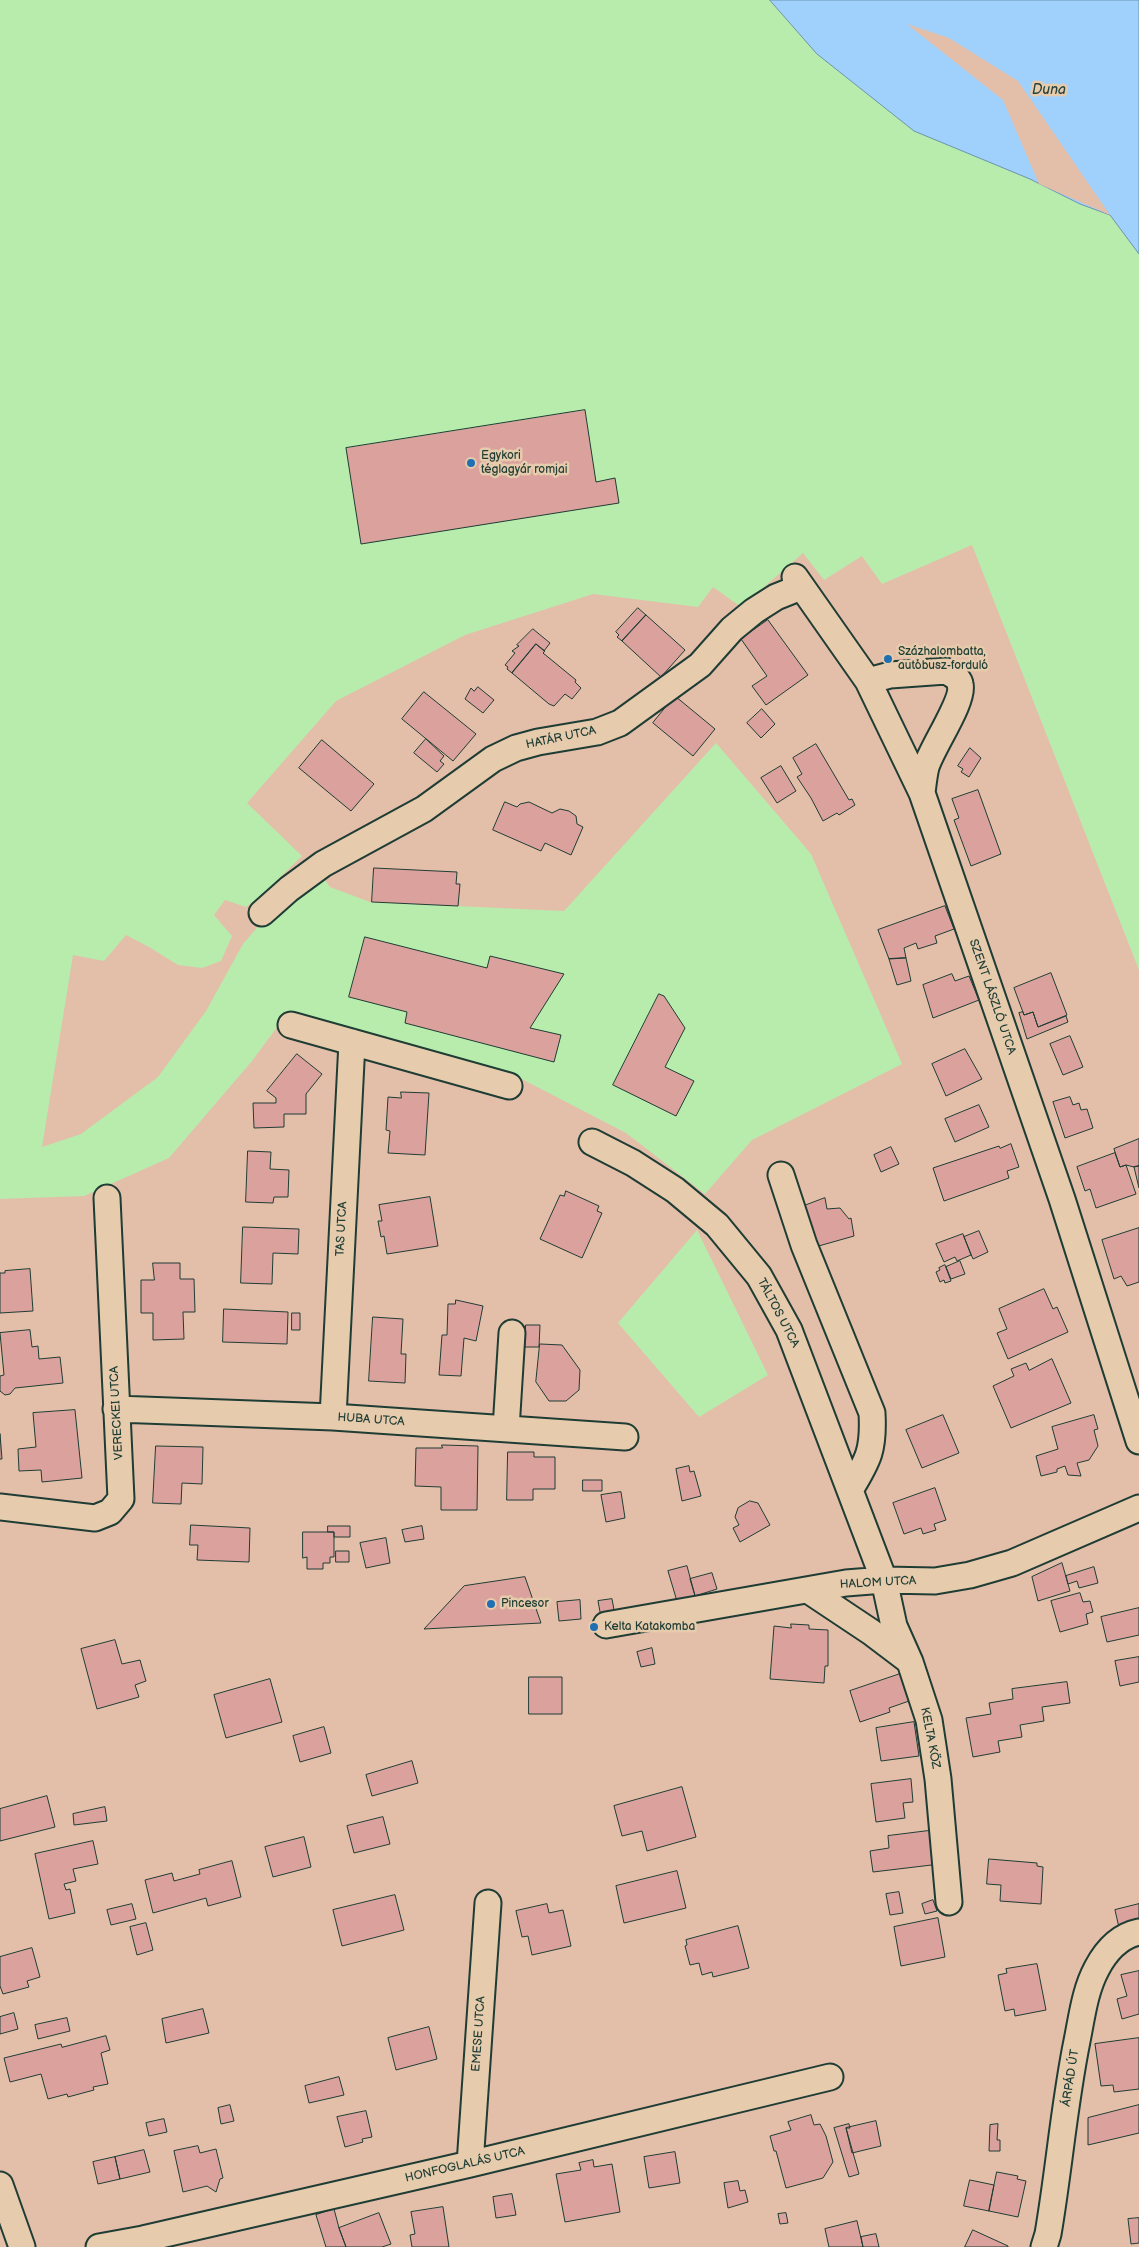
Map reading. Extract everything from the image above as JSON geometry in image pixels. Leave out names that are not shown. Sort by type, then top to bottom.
[{"type":"street","name":"SZENT LÁSZLÓ UTCA","points":[[798,582],[868,681],[922,793],[1062,1199],[1139,1441]]},
{"type":"street","name":"HATÁR UTCA","points":[[262,913],[289,889],[323,864],[424,809],[493,759],[523,746],[596,732],[620,724],[700,665],[732,629],[754,611],[798,582]]},
{"type":"street","points":[[868,681],[890,675],[946,671],[954,676],[960,684],[960,695],[955,708],[926,766],[922,793]]},
{"type":"street","points":[[291,1026],[509,1086]]},
{"type":"street","name":"TAS UTCA","points":[[333,1417],[352,1042]]},
{"type":"street","name":"TÁLTOS UTCA","points":[[592,1142],[633,1163],[675,1190],[716,1226],[759,1276],[790,1330],[884,1580]]},
{"type":"street","points":[[782,1176],[804,1245],[872,1413],[874,1439],[864,1467],[850,1490]]},
{"type":"street","name":"VERECKEI UTCA","points":[[0,1507],[95,1518],[110,1512],[120,1499],[107,1198]]},
{"type":"street","points":[[506,1429],[512,1333]]},
{"type":"street","name":"HUBA UTCA","points":[[116,1409],[333,1417],[624,1437]]},
{"type":"street","name":"HALOM UTCA","points":[[606,1625],[846,1583],[884,1580],[935,1581],[970,1575],[1012,1563],[1139,1508]]},
{"type":"street","name":"KELTA KÖZ","points":[[884,1580],[894,1626],[910,1662],[930,1730],[938,1779],[949,1902]]},
{"type":"street","points":[[808,1590],[871,1632],[910,1662]]},
{"type":"street","name":"EMESE UTCA","points":[[470,2164],[488,1903]]},
{"type":"street","name":"ÁRPÁD ÚT","points":[[1044,2247],[1048,2234],[1073,2058],[1085,1999],[1097,1968],[1109,1950],[1128,1934],[1139,1932]]},
{"type":"street","name":"HONFOGLALÁS UTCA","points":[[99,2247],[144,2243],[830,2077]]},
{"type":"street","points":[[0,2185],[22,2247]]},
{"type":"green space","points":[[0,0],[770,0],[817,54],[1030,179],[1080,204],[1110,215],[1139,254],[1139,970],[972,545],[882,584],[862,556],[824,580],[803,553],[741,607],[713,587],[698,607],[593,594],[465,635],[336,701],[247,803],[302,856],[260,897],[246,907],[225,900],[214,915],[232,936],[221,961],[202,968],[178,965],[126,935],[104,961],[73,955],[42,1147],[81,1134],[158,1077],[206,1011],[243,944],[273,909],[319,872],[330,887],[370,902],[564,911],[716,743],[811,854],[902,1064],[752,1140],[705,1194],[626,1133],[514,1075],[289,1011],[252,1061],[169,1158],[84,1196],[0,1199]]},
{"type":"green space","points":[[697,1230],[768,1375],[699,1417],[618,1323]]},
{"type":"water","name":"Duna","points":[[770,0],[1139,0],[1139,254],[1110,215],[1080,204],[1030,179],[914,131],[817,54]]},
{"type":"pier","points":[[907,24],[949,38],[1018,81],[1110,215],[1039,184],[1003,100]]},
{"type":"building","name":"Egykori téglagyár romjai","points":[[585,410],[596,482],[615,478],[619,503],[361,544],[346,448]]},
{"type":"building","points":[[638,608],[646,615],[622,641],[617,637],[619,635],[616,632]]},
{"type":"building","points":[[646,615],[685,650],[661,677],[622,641]]},
{"type":"building","points":[[768,620],[808,675],[766,705],[752,686],[767,676],[741,639]]},
{"type":"building","points":[[533,629],[550,643],[544,651],[536,644],[512,673],[505,665],[515,653],[512,651],[519,646],[517,645]]},
{"type":"building","points":[[536,644],[545,651],[543,653],[576,680],[575,682],[581,688],[572,699],[565,694],[554,706],[549,704],[512,673]]},
{"type":"building","points":[[478,687],[494,700],[483,713],[465,699],[471,688],[474,691]]},
{"type":"building","points":[[424,692],[476,734],[453,761],[402,719]]},
{"type":"building","points":[[675,696],[715,729],[693,756],[653,723]]},
{"type":"building","points":[[762,709],[775,724],[761,738],[747,723]]},
{"type":"building","points":[[426,739],[444,756],[440,761],[444,764],[437,772],[414,753]]},
{"type":"building","points":[[322,740],[374,784],[351,811],[299,768]]},
{"type":"building","points":[[816,744],[849,800],[852,799],[855,805],[839,815],[837,813],[823,821],[797,777],[802,774],[793,758]]},
{"type":"building","points":[[970,748],[981,758],[969,777],[961,772],[963,769],[958,766]]},
{"type":"building","points":[[781,766],[796,791],[777,803],[761,778]]},
{"type":"building","points":[[978,790],[1001,854],[971,866],[954,820],[959,818],[952,799]]},
{"type":"building","points":[[505,802],[517,807],[520,804],[529,802],[552,813],[560,809],[569,811],[576,816],[577,824],[583,827],[571,855],[545,843],[541,851],[493,830]]},
{"type":"building","points":[[374,868],[457,872],[456,884],[460,884],[458,906],[372,902]]},
{"type":"building","points":[[945,906],[954,929],[935,936],[937,943],[918,949],[916,943],[904,948],[906,958],[889,959],[878,930]]},
{"type":"building","points":[[365,937],[487,968],[490,956],[564,974],[530,1028],[561,1035],[554,1062],[405,1023],[407,1012],[349,997]]},
{"type":"building","points":[[906,958],[911,981],[897,985],[889,959]]},
{"type":"building","points":[[1051,973],[1067,1015],[1038,1027],[1033,1012],[1024,1015],[1014,988]]},
{"type":"building","points":[[952,974],[955,981],[969,976],[979,1000],[933,1018],[923,985]]},
{"type":"building","points":[[659,994],[664,996],[685,1028],[665,1067],[694,1081],[676,1116],[613,1085]]},
{"type":"building","points":[[1023,1012],[1024,1015],[1033,1012],[1038,1027],[1066,1016],[1068,1022],[1027,1039],[1019,1013]]},
{"type":"building","points":[[1070,1036],[1083,1067],[1063,1075],[1050,1044]]},
{"type":"building","points":[[965,1049],[982,1079],[946,1096],[932,1064]]},
{"type":"building","points":[[297,1054],[322,1074],[306,1094],[306,1114],[284,1114],[284,1127],[254,1128],[253,1103],[276,1103],[276,1098],[267,1091]]},
{"type":"building","points":[[401,1092],[429,1093],[425,1155],[388,1153],[390,1131],[386,1130],[388,1097],[401,1098]]},
{"type":"building","points":[[1070,1097],[1073,1105],[1079,1103],[1081,1110],[1087,1109],[1093,1128],[1065,1138],[1053,1102]]},
{"type":"building","points":[[979,1105],[989,1127],[955,1142],[945,1119]]},
{"type":"building","points":[[1139,1139],[1139,1166],[1126,1165],[1120,1167],[1114,1149]]},
{"type":"building","points":[[1011,1144],[1019,1167],[1007,1171],[1009,1178],[944,1201],[933,1168],[999,1146],[1000,1148]]},
{"type":"building","points":[[891,1147],[899,1164],[881,1172],[874,1155]]},
{"type":"building","points":[[248,1151],[271,1152],[270,1169],[289,1170],[288,1197],[274,1197],[273,1203],[246,1202]]},
{"type":"building","points":[[1115,1153],[1120,1167],[1126,1165],[1136,1194],[1096,1208],[1090,1189],[1085,1191],[1077,1167]]},
{"type":"building","points":[[1139,1166],[1139,1188],[1134,1167]]},
{"type":"building","points":[[566,1191],[599,1206],[597,1211],[602,1213],[582,1258],[540,1239],[560,1195],[564,1196]]},
{"type":"building","points":[[430,1197],[438,1246],[387,1254],[384,1236],[381,1237],[378,1221],[382,1221],[379,1205]]},
{"type":"building","points":[[825,1198],[827,1209],[840,1208],[849,1219],[851,1218],[854,1236],[815,1247],[804,1206]]},
{"type":"building","points":[[243,1227],[299,1229],[298,1254],[273,1253],[272,1284],[241,1283]]},
{"type":"building","points":[[1139,1228],[1139,1282],[1127,1286],[1121,1276],[1114,1279],[1102,1240]]},
{"type":"building","points":[[979,1231],[988,1252],[973,1259],[964,1237]]},
{"type":"building","points":[[963,1234],[971,1255],[957,1261],[955,1257],[944,1262],[936,1244]]},
{"type":"building","points":[[960,1261],[965,1274],[951,1279],[946,1267]]},
{"type":"building","points":[[153,1263],[180,1263],[180,1279],[194,1279],[195,1312],[183,1312],[184,1339],[153,1340],[153,1313],[141,1313],[141,1280],[154,1280]]},
{"type":"building","points":[[945,1265],[951,1281],[945,1283],[944,1280],[940,1282],[936,1272]]},
{"type":"building","points":[[30,1269],[33,1311],[0,1313],[0,1273]]},
{"type":"building","points":[[1044,1289],[1053,1309],[1057,1307],[1068,1332],[1008,1359],[997,1333],[1007,1329],[999,1309]]},
{"type":"building","points":[[456,1300],[483,1306],[476,1341],[464,1338],[461,1376],[439,1375],[442,1335],[447,1335],[448,1304],[455,1304]]},
{"type":"building","points":[[224,1309],[288,1312],[287,1344],[223,1342]]},
{"type":"building","points":[[292,1313],[300,1313],[300,1330],[292,1330]]},
{"type":"building","points":[[373,1317],[403,1319],[401,1354],[406,1354],[405,1383],[369,1381]]},
{"type":"building","points":[[526,1325],[540,1325],[539,1347],[525,1347]]},
{"type":"building","points":[[30,1330],[32,1347],[38,1346],[39,1359],[60,1357],[63,1383],[15,1388],[10,1394],[5,1395],[0,1391],[0,1376],[4,1375],[0,1333]]},
{"type":"building","points":[[540,1344],[562,1345],[580,1370],[579,1390],[566,1401],[549,1401],[536,1382]]},
{"type":"building","points":[[1052,1359],[1071,1403],[1011,1428],[993,1386],[1014,1376],[1011,1369],[1026,1363],[1029,1370]]},
{"type":"building","points":[[75,1410],[82,1478],[42,1482],[41,1470],[19,1471],[18,1449],[36,1447],[33,1413]]},
{"type":"building","points":[[943,1415],[959,1453],[922,1468],[906,1430]]},
{"type":"building","points":[[1094,1415],[1098,1429],[1094,1430],[1098,1446],[1089,1460],[1077,1463],[1081,1476],[1068,1475],[1065,1466],[1057,1469],[1057,1472],[1041,1476],[1036,1456],[1058,1449],[1052,1427]]},
{"type":"building","points":[[0,1434],[2,1459],[0,1459]]},
{"type":"building","points":[[442,1445],[478,1446],[477,1510],[441,1510],[441,1487],[415,1486],[416,1448],[442,1448]]},
{"type":"building","points":[[156,1446],[203,1447],[202,1484],[182,1483],[181,1504],[153,1503]]},
{"type":"building","points":[[508,1452],[534,1452],[534,1457],[555,1457],[555,1489],[533,1489],[533,1500],[507,1500]]},
{"type":"building","points":[[689,1466],[690,1472],[694,1471],[701,1496],[682,1501],[676,1469]]},
{"type":"building","points":[[583,1480],[602,1480],[602,1491],[583,1491]]},
{"type":"building","points":[[935,1488],[946,1520],[934,1524],[936,1530],[923,1534],[921,1528],[904,1534],[893,1503]]},
{"type":"building","points":[[621,1492],[625,1518],[606,1522],[601,1495]]},
{"type":"building","points":[[750,1501],[758,1503],[770,1525],[740,1542],[733,1528],[739,1525],[735,1517],[738,1508]]},
{"type":"building","points":[[191,1525],[250,1528],[249,1562],[197,1560],[198,1545],[190,1545]]},
{"type":"building","points":[[328,1526],[350,1526],[350,1537],[334,1537],[334,1532],[328,1532]]},
{"type":"building","points":[[422,1526],[424,1539],[405,1542],[402,1530]]},
{"type":"building","points":[[303,1532],[334,1532],[334,1557],[330,1557],[330,1563],[323,1563],[323,1569],[307,1569],[307,1557],[303,1558]]},
{"type":"building","points":[[386,1538],[390,1563],[366,1568],[360,1543]]},
{"type":"building","points":[[336,1551],[349,1551],[349,1562],[336,1562]]},
{"type":"building","points":[[1062,1563],[1070,1591],[1038,1601],[1032,1577]]},
{"type":"building","points":[[687,1566],[697,1603],[679,1608],[668,1571]]},
{"type":"building","points":[[1094,1567],[1098,1583],[1079,1588],[1077,1581],[1068,1584],[1066,1576]]},
{"type":"building","points":[[712,1573],[717,1589],[695,1596],[690,1579]]},
{"type":"building","name":"Pincesor","points":[[525,1577],[541,1623],[424,1629],[464,1586]]},
{"type":"building","points":[[1080,1593],[1083,1602],[1090,1601],[1093,1612],[1086,1614],[1088,1624],[1060,1632],[1051,1601]]},
{"type":"building","points":[[612,1599],[615,1615],[601,1617],[598,1601]]},
{"type":"building","points":[[580,1600],[581,1619],[559,1621],[557,1602]]},
{"type":"building","points":[[1139,1608],[1139,1635],[1107,1642],[1101,1617]]},
{"type":"building","points":[[791,1624],[809,1625],[809,1629],[828,1630],[828,1666],[825,1666],[824,1683],[770,1679],[774,1626],[791,1628]]},
{"type":"building","points":[[115,1640],[122,1664],[140,1660],[146,1681],[135,1685],[139,1697],[97,1709],[81,1649]]},
{"type":"building","points":[[652,1648],[655,1664],[641,1667],[637,1652]]},
{"type":"building","points":[[1139,1657],[1139,1682],[1120,1686],[1115,1661]]},
{"type":"building","points":[[903,1673],[912,1700],[889,1708],[890,1712],[860,1722],[850,1691]]},
{"type":"building","points":[[529,1677],[562,1677],[562,1714],[529,1714]]},
{"type":"building","points":[[270,1679],[282,1722],[226,1738],[214,1695]]},
{"type":"building","points":[[1067,1682],[1070,1703],[1042,1707],[1044,1721],[1020,1725],[1022,1737],[998,1741],[1000,1752],[973,1757],[966,1718],[991,1714],[989,1703],[1013,1699],[1012,1689]]},
{"type":"building","points":[[914,1722],[919,1756],[881,1761],[876,1728]]},
{"type":"building","points":[[324,1727],[331,1753],[300,1762],[293,1736]]},
{"type":"building","points":[[412,1761],[418,1783],[372,1796],[366,1775]]},
{"type":"building","points":[[911,1779],[913,1802],[903,1803],[905,1818],[876,1822],[871,1784]]},
{"type":"building","points":[[682,1787],[696,1837],[647,1851],[642,1831],[622,1836],[614,1806]]},
{"type":"building","points":[[47,1796],[55,1827],[0,1841],[0,1809]]},
{"type":"building","points":[[105,1807],[107,1821],[74,1825],[73,1814]]},
{"type":"building","points":[[383,1817],[390,1844],[354,1853],[347,1826]]},
{"type":"building","points":[[936,1830],[940,1864],[873,1872],[870,1851],[889,1848],[888,1836]]},
{"type":"building","points":[[304,1837],[311,1867],[273,1877],[265,1847]]},
{"type":"building","points":[[93,1841],[98,1864],[73,1869],[76,1881],[64,1884],[66,1890],[70,1889],[75,1913],[49,1919],[35,1854]]},
{"type":"building","points":[[989,1859],[1037,1863],[1037,1866],[1043,1867],[1041,1904],[1000,1901],[1001,1885],[987,1884]]},
{"type":"building","points":[[232,1861],[241,1897],[208,1906],[206,1898],[153,1913],[145,1880],[172,1873],[174,1881],[200,1874],[199,1870]]},
{"type":"building","points":[[677,1871],[686,1908],[624,1923],[616,1886]]},
{"type":"building","points":[[899,1892],[903,1913],[890,1915],[886,1894]]},
{"type":"building","points":[[395,1895],[404,1930],[342,1946],[333,1910]]},
{"type":"building","points":[[933,1900],[937,1911],[925,1914],[922,1904]]},
{"type":"building","points":[[132,1904],[136,1919],[111,1925],[107,1910]]},
{"type":"building","points":[[547,1904],[549,1913],[563,1910],[571,1946],[532,1955],[528,1936],[522,1937],[516,1911]]},
{"type":"building","points":[[1139,1904],[1139,1925],[1120,1932],[1115,1910]]},
{"type":"building","points":[[938,1918],[945,1957],[901,1966],[894,1927]]},
{"type":"building","points":[[146,1923],[153,1950],[137,1955],[130,1927]]},
{"type":"building","points":[[738,1926],[749,1968],[713,1977],[712,1972],[702,1975],[699,1963],[690,1965],[685,1946],[687,1945],[686,1940]]},
{"type":"building","points":[[32,1948],[40,1977],[27,1981],[29,1987],[3,1994],[0,1986],[0,1957]]},
{"type":"building","points":[[1037,1964],[1046,2010],[1015,2016],[1014,2009],[1005,2011],[998,1975],[1007,1973],[1006,1969]]},
{"type":"building","points":[[1139,1971],[1139,2014],[1122,2019],[1117,1999],[1127,1996],[1121,1975]]},
{"type":"building","points":[[203,2009],[209,2033],[166,2043],[162,2019]]},
{"type":"building","points":[[14,2013],[18,2029],[0,2034],[0,2017]]},
{"type":"building","points":[[67,2018],[70,2031],[38,2039],[35,2025]]},
{"type":"building","points":[[429,2027],[437,2059],[396,2070],[388,2038]]},
{"type":"building","points":[[106,2036],[110,2050],[101,2053],[108,2084],[93,2087],[94,2090],[68,2097],[67,2094],[48,2099],[41,2074],[10,2082],[4,2058],[61,2044],[62,2047]]},
{"type":"building","points":[[1139,2038],[1139,2089],[1114,2092],[1113,2085],[1101,2086],[1095,2044]]},
{"type":"building","points":[[339,2077],[344,2095],[309,2103],[305,2086]]},
{"type":"building","points":[[230,2105],[234,2121],[221,2124],[218,2108]]},
{"type":"building","points":[[1139,2105],[1139,2133],[1088,2145],[1088,2118]]},
{"type":"building","points":[[366,2111],[372,2137],[362,2139],[363,2142],[345,2147],[337,2117]]},
{"type":"building","points":[[811,2115],[814,2125],[820,2124],[826,2136],[833,2162],[823,2178],[786,2188],[770,2136],[791,2130],[788,2122]]},
{"type":"building","points":[[164,2119],[167,2132],[149,2136],[146,2123]]},
{"type":"building","points":[[876,2121],[881,2146],[852,2153],[846,2128]]},
{"type":"building","points":[[849,2124],[850,2128],[846,2128],[859,2174],[849,2177],[834,2128]]},
{"type":"building","points":[[998,2124],[997,2140],[1000,2140],[1000,2151],[989,2151],[990,2125]]},
{"type":"building","points":[[198,2146],[200,2153],[216,2149],[223,2178],[220,2179],[216,2192],[207,2186],[183,2192],[174,2151]]},
{"type":"building","points":[[144,2150],[150,2172],[120,2179],[115,2157]]},
{"type":"building","points":[[675,2152],[680,2183],[649,2188],[644,2157]]},
{"type":"building","points":[[115,2157],[120,2179],[98,2184],[93,2162]]},
{"type":"building","points":[[593,2160],[594,2167],[612,2164],[620,2212],[565,2222],[556,2174],[581,2170],[579,2163]]},
{"type":"building","points":[[997,2172],[1018,2176],[1017,2179],[1026,2181],[1018,2217],[989,2211]]},
{"type":"building","points":[[970,2180],[994,2185],[989,2211],[964,2206]]},
{"type":"building","points":[[738,2181],[740,2191],[745,2190],[748,2202],[728,2208],[724,2183]]},
{"type":"building","points":[[512,2194],[516,2215],[496,2218],[493,2197]]},
{"type":"building","points":[[443,2207],[449,2247],[412,2247],[410,2235],[415,2234],[411,2212]]},
{"type":"building","points":[[334,2209],[346,2247],[326,2247],[325,2244],[316,2215]]},
{"type":"building","points":[[379,2213],[391,2244],[382,2247],[346,2247],[339,2228]]},
{"type":"building","points":[[786,2213],[788,2223],[780,2224],[778,2214]]},
{"type":"building","points":[[1139,2218],[1139,2243],[1131,2244],[1128,2219]]},
{"type":"building","points":[[857,2221],[863,2247],[829,2247],[825,2229]]},
{"type":"building","points":[[973,2230],[1008,2246],[1008,2247],[965,2247]]},
{"type":"building","points":[[876,2234],[879,2247],[863,2247],[861,2237]]},
{"type":"place","name":"Egykori téglagyár romjai","points":[[471,463]]},
{"type":"place","name":"Százhalombatta, autóbusz-forduló","points":[[888,659]]},
{"type":"place","name":"Pincesor","points":[[491,1604]]},
{"type":"place","name":"Kelta Katakomba","points":[[594,1627]]}]
